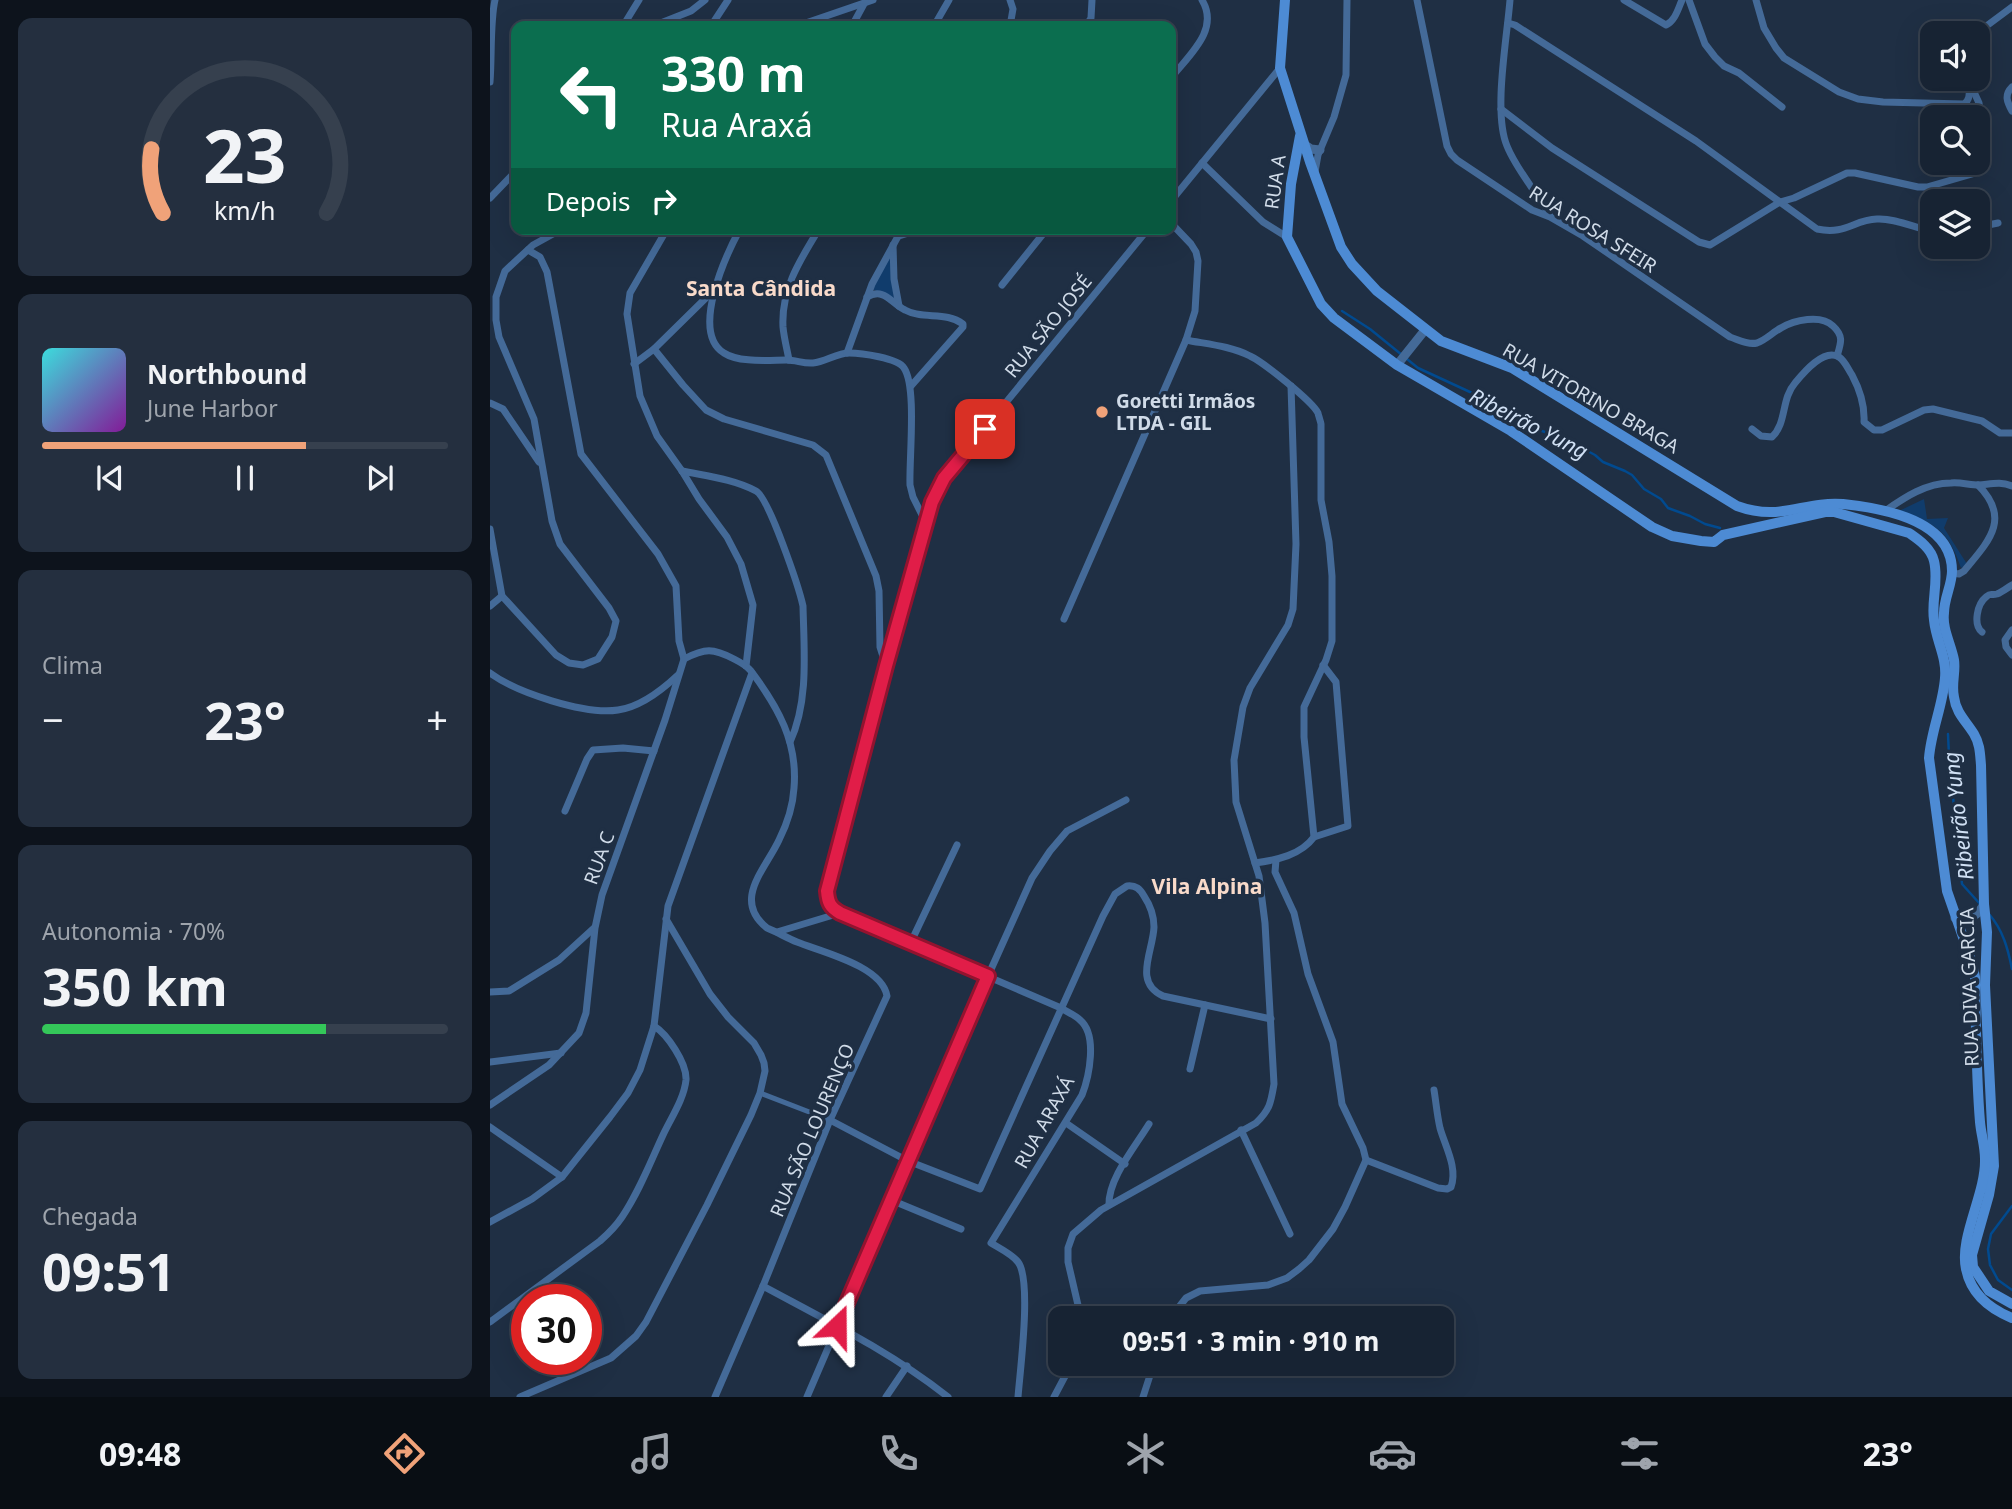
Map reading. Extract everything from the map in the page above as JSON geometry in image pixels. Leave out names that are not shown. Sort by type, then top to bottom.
[{"type":"main road","name":"RUA VITORINO BRAGA","points":[[1285,0],[1280,68],[1300,132],[1341,247],[1352,264],[1377,291],[1441,341],[1512,368],[1737,506],[1767,513],[1826,504],[1844,504],[1885,511],[1926,526],[1945,548],[1952,573]]},
{"type":"main road","name":"RUA A","points":[[1287,237],[1287,219],[1300,132]]},
{"type":"main road","points":[[1287,237],[1321,303],[1334,318],[1398,363],[1511,431],[1642,522],[1672,536],[1714,542],[1723,535],[1801,517],[1825,512],[1840,513],[1902,530],[1920,540],[1928,549],[1934,560],[1936,578],[1934,622],[1945,660],[1945,679],[1929,758],[1947,891],[1975,976],[1980,1122],[1985,1159],[1979,1200],[1968,1235],[1965,1268],[1978,1294],[1989,1305],[2012,1318]]},
{"type":"main road","name":"RUA DIVA GARCIA","points":[[1952,573],[1944,606],[1944,621],[1954,659],[1954,700],[1980,746],[1985,985],[1994,1166],[1972,1255],[1973,1267],[1989,1291],[2012,1304]]},
{"type":"street","points":[[490,82],[490,24],[495,0]]},
{"type":"street","points":[[626,21],[639,0]]},
{"type":"street","points":[[666,21],[691,11],[705,0]]},
{"type":"street","points":[[714,21],[728,0]]},
{"type":"street","points":[[937,21],[949,0]]},
{"type":"street","points":[[1010,0],[1013,9],[1011,21]]},
{"type":"street","points":[[1089,21],[1092,0]]},
{"type":"street","points":[[1176,71],[1205,33],[1209,23],[1209,15],[1202,0]]},
{"type":"street","points":[[1314,172],[1346,75],[1347,0]]},
{"type":"street","name":"RUA ROSA SFEIR","points":[[1417,0],[1447,146],[1451,154],[1532,210],[1583,236],[1730,337],[1756,343],[1796,322],[1822,320],[1840,334],[1842,341],[1837,356]]},
{"type":"street","points":[[1510,0],[1501,108],[1502,134],[1550,217]]},
{"type":"street","points":[[1624,0],[1666,24],[1671,23],[1682,0]]},
{"type":"street","points":[[1689,0],[1705,44],[1715,57],[1782,107]]},
{"type":"street","points":[[1756,0],[1769,39],[1784,58],[1848,97],[1883,102],[1964,104],[1968,101],[1969,91]]},
{"type":"street","points":[[811,21],[869,1]]},
{"type":"street","points":[[855,21],[869,1]]},
{"type":"street","points":[[1990,23],[2012,7]]},
{"type":"street","points":[[1508,23],[1696,141],[1811,225],[1829,232],[1874,219],[1885,219],[1920,228]]},
{"type":"street","points":[[1176,195],[1280,68]]},
{"type":"street","points":[[2012,87],[2006,97],[2012,111]]},
{"type":"street","points":[[1501,108],[1552,148],[1704,244],[1715,243],[1780,201],[1794,198],[1838,176],[1855,173],[1927,187],[1979,172],[1986,155],[1979,103],[1974,91]]},
{"type":"street","points":[[1305,145],[1320,150]]},
{"type":"street","points":[[1295,163],[1310,162],[1320,150]]},
{"type":"street","points":[[1202,163],[1263,222],[1287,237]]},
{"type":"street","points":[[490,198],[511,176]]},
{"type":"street","points":[[1271,227],[1287,219]]},
{"type":"street","points":[[1990,225],[1998,223]]},
{"type":"street","points":[[1065,619],[1186,340],[1195,311],[1198,261],[1196,251],[1176,229]]},
{"type":"street","points":[[490,529],[502,596],[556,655],[569,663],[583,665],[598,659],[612,637],[616,621],[560,544],[552,521],[534,419],[499,337],[496,320],[496,298],[505,271],[533,245],[551,235]]},
{"type":"street","points":[[664,235],[630,293],[627,314],[640,396],[657,436],[727,537],[741,564],[753,606],[746,666]]},
{"type":"street","points":[[737,235],[714,290],[711,312],[713,340],[722,353],[738,358],[814,363],[847,353],[892,359],[900,363],[911,386],[910,485],[926,523]]},
{"type":"street","points":[[789,360],[783,327],[788,284],[815,235]]},
{"type":"street","points":[[847,353],[867,297],[900,235]]},
{"type":"street","points":[[1002,285],[1042,235]]},
{"type":"street","name":"RUA SÃO JOSÉ","points":[[840,913],[831,908],[827,901],[827,891],[932,502],[944,478],[1143,235]]},
{"type":"street","points":[[892,245],[899,306]]},
{"type":"street","points":[[528,250],[540,257],[547,272],[581,454],[658,554],[677,586],[679,641],[684,659],[699,652],[719,651],[746,666],[776,706],[790,742],[794,767],[791,808],[781,837],[754,884],[751,908],[759,922],[777,932],[840,913]]},
{"type":"street","points":[[634,364],[654,349],[714,290]]},
{"type":"street","points":[[867,297],[880,293],[913,313],[948,317],[961,322],[964,327],[911,386]]},
{"type":"street","points":[[1398,363],[1426,330]]},
{"type":"street","points":[[1186,340],[1248,354],[1291,386],[1312,406],[1318,413],[1321,424],[1321,500],[1329,542],[1332,641],[1304,707],[1304,737],[1314,837]]},
{"type":"street","points":[[654,349],[706,410],[724,419],[813,445],[826,454],[876,576],[879,591],[880,647],[886,666]]},
{"type":"street","points":[[1752,429],[1761,436],[1772,437],[1780,430],[1784,405],[1793,384],[1812,365],[1824,358],[1837,356],[1845,364],[1861,393],[1864,422],[1874,430],[1882,430],[1924,410],[1933,409],[1982,421],[2000,433],[2012,433]]},
{"type":"street","points":[[1078,1306],[1068,1262],[1069,1241],[1073,1234],[1095,1214],[1256,1123],[1266,1113],[1275,1084],[1265,923],[1259,876],[1236,802],[1234,760],[1242,707],[1258,673],[1288,625],[1293,609],[1296,544],[1291,386]]},
{"type":"street","points":[[490,402],[503,409],[541,465]]},
{"type":"street","points":[[682,471],[731,482],[756,491],[763,498],[776,529],[803,606],[802,696],[800,715],[790,742]]},
{"type":"street","points":[[1885,511],[1931,485],[1948,482],[1978,485],[1999,483],[2012,486]]},
{"type":"street","points":[[1934,560],[1942,568],[1959,574],[1998,530],[1998,512],[1991,495],[1978,485]]},
{"type":"street","points":[[1982,632],[1976,625],[1984,599],[2012,585]]},
{"type":"street","points":[[490,606],[502,596]]},
{"type":"street","points":[[2012,630],[2005,640],[2012,655]]},
{"type":"street","name":"RUA C","points":[[490,1105],[549,1065],[579,1033],[586,1013],[595,928],[602,895],[684,659]]},
{"type":"street","points":[[1255,863],[1276,860],[1308,846],[1314,837],[1348,826],[1336,682],[1323,665]]},
{"type":"street","points":[[490,673],[526,691],[563,704],[618,710],[643,701],[679,673]]},
{"type":"street","points":[[490,1222],[532,1199],[562,1177],[628,1093],[640,1070],[654,1026],[666,919],[673,894],[752,673]]},
{"type":"street","points":[[565,811],[593,750],[623,748],[654,751]]},
{"type":"street","points":[[807,1397],[1031,878],[1067,831],[1126,800]]},
{"type":"street","points":[[911,942],[957,845]]},
{"type":"street","points":[[1179,1306],[1194,1293],[1268,1285],[1287,1278],[1309,1260],[1333,1229],[1366,1160],[1340,1095],[1334,1042],[1308,974],[1294,913],[1275,872],[1276,860]]},
{"type":"street","points":[[1259,876],[1275,872]]},
{"type":"street","points":[[760,1093],[830,1120],[908,1161],[980,1189],[1115,894],[1124,887],[1138,888],[1149,904],[1154,920],[1147,969],[1151,989],[1163,996],[1271,1019]]},
{"type":"street","points":[[1955,918],[1970,918],[1983,912]]},
{"type":"street","name":"RUA ARAXÁ","points":[[840,913],[1061,1008],[1085,1026],[1091,1059],[1082,1095],[991,1243],[1017,1261],[1024,1278],[1024,1324],[1018,1397]]},
{"type":"street","points":[[520,1397],[611,1358],[636,1336],[646,1322],[707,1205],[760,1093],[765,1071],[761,1055],[754,1043],[710,994],[666,919]]},
{"type":"street","points":[[490,992],[509,991],[559,960],[595,928]]},
{"type":"street","name":"RUA SÃO LOURENÇO","points":[[715,1397],[830,1120],[887,996],[885,988],[870,973],[853,963],[777,932]]},
{"type":"street","points":[[1190,1069],[1205,1005]]},
{"type":"street","points":[[490,1322],[600,1241],[613,1228],[634,1196],[678,1104],[686,1079],[668,1038],[654,1026]]},
{"type":"street","points":[[490,1062],[561,1052]]},
{"type":"street","points":[[1366,1160],[1438,1188],[1451,1187],[1453,1177],[1450,1157],[1440,1126],[1434,1090]]},
{"type":"street","points":[[1066,1123],[1125,1164]]},
{"type":"street","points":[[1110,1205],[1111,1190],[1149,1124]]},
{"type":"street","points":[[490,1127],[562,1177]]},
{"type":"street","points":[[1241,1130],[1290,1234]]},
{"type":"street","points":[[891,1200],[961,1229]]},
{"type":"street","points":[[763,1286],[907,1366],[948,1397]]},
{"type":"street","points":[[886,1397],[907,1366]]},
{"type":"street","points":[[1054,1397],[1065,1376]]},
{"type":"street","points":[[1143,1397],[1150,1376]]},
{"type":"shaded area","points":[[890,254],[894,298],[872,289]]},
{"type":"shaded area","points":[[1924,499],[1927,519],[1948,518],[1944,528],[1967,564],[1961,568],[1946,537],[1940,531],[1923,520],[1901,512]]},
{"type":"waterway","name":"Ribeirão Yung","points":[[1342,311],[1370,329],[1418,368],[1483,398],[1564,444],[1584,449],[1603,462],[1625,471],[1644,489],[1661,499],[1668,508],[1720,528]]},
{"type":"waterway","name":"Ribeirão Yung","points":[[1948,734],[1950,777],[1963,841],[1962,884],[1980,904]]},
{"type":"waterway","name":"Ribeirão Yung","points":[[1989,914],[2004,940],[2012,969]]},
{"type":"waterway","name":"Ribeirão Yung","points":[[2012,1206],[1991,1234],[1988,1249],[1990,1265],[1998,1280],[2012,1290]]},
{"type":"place","name":"Goretti Irmãos LTDA - GIL","points":[[1102,412]]},
{"type":"district","name":"Santa Cândida","points":[[761,288]]},
{"type":"district","name":"Vila Alpina","points":[[1207,886]]},
{"type":"route","points":[[837,1326],[988,976],[840,913],[831,908],[827,901],[833,862],[932,502],[944,478],[985,429]]}]
